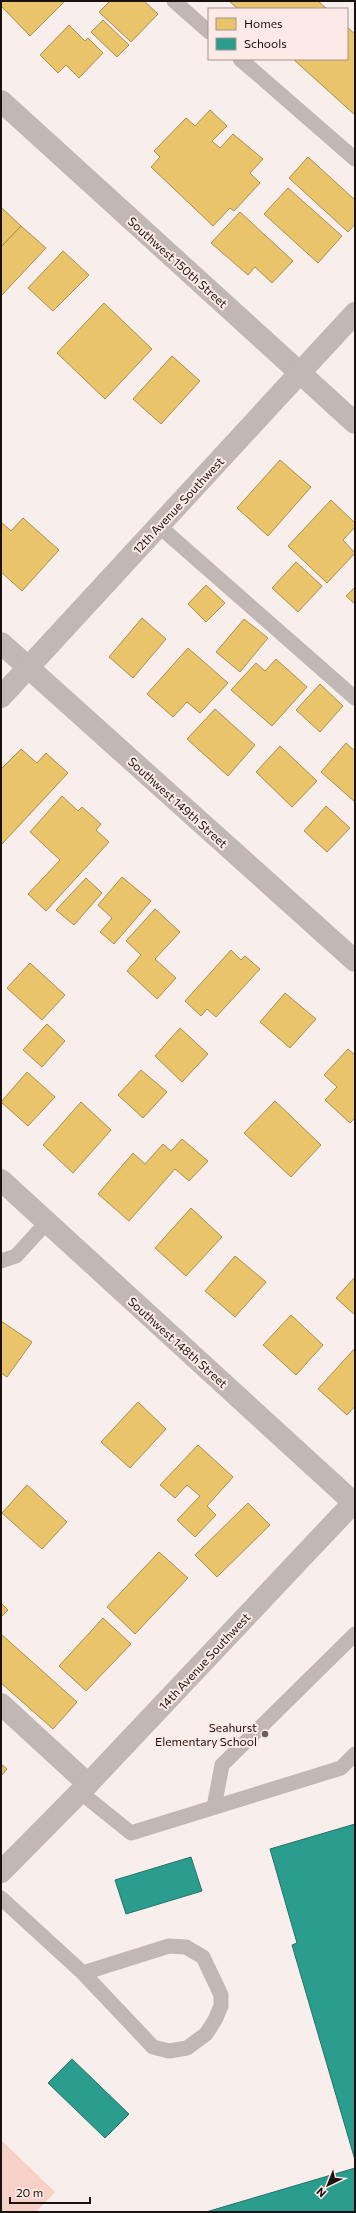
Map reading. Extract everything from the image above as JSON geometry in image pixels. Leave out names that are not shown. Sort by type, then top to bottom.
[{"type":"street","name":"Southwest 150th Street","points":[[1,101],[355,423]]},
{"type":"street","name":"12th Avenue Southwest","points":[[1,697],[355,313]]},
{"type":"street","name":"Southwest 149th Street","points":[[1,643],[355,961]]},
{"type":"street","name":"Southwest 148th Street","points":[[1,1180],[354,1502]]},
{"type":"street","name":"14th Avenue Southwest","points":[[1,1872],[84,1788],[354,1502]]},
{"type":"street","points":[[1,1704],[84,1788]]},
{"type":"lane","points":[[174,1],[208,31]]},
{"type":"lane","points":[[241,60],[355,159]]},
{"type":"lane","points":[[159,526],[355,698]]},
{"type":"lane","points":[[1,1261],[16,1256],[48,1222]]},
{"type":"lane","points":[[214,1807],[222,1765],[355,1634]]},
{"type":"lane","points":[[84,1788],[131,1833],[341,1768],[355,1755]]},
{"type":"lane","points":[[1,1898],[83,1973],[153,2046],[169,2051],[187,2048],[206,2034],[221,2006],[221,1994],[203,1957],[186,1947],[169,1946],[83,1973]]},
{"type":"shaded area","points":[[1,2140],[55,2192],[36,2212],[1,2212]]},
{"type":"building: Homes","points":[[1,1],[65,1],[30,36],[1,6]]},
{"type":"building: Homes","points":[[110,1],[144,1],[158,14],[131,42],[99,12]]},
{"type":"building: Homes","points":[[229,1],[318,1],[326,8],[237,8]]},
{"type":"building: Homes","points":[[103,20],[129,45],[117,57],[91,32]]},
{"type":"building: Homes","points":[[69,25],[85,41],[88,38],[103,53],[79,78],[66,65],[58,73],[40,55]]},
{"type":"building: Homes","points":[[348,28],[355,34],[355,115],[294,60],[348,60]]},
{"type":"building: Homes","points":[[210,110],[227,126],[212,141],[220,148],[233,134],[263,159],[250,173],[260,183],[234,211],[230,208],[213,226],[151,167],[160,157],[154,151],[186,118],[195,126]]},
{"type":"building: Homes","points":[[308,157],[355,200],[355,224],[348,232],[289,178]]},
{"type":"building: Homes","points":[[288,188],[342,236],[318,263],[264,214]]},
{"type":"building: Homes","points":[[1,207],[21,226],[1,247]]},
{"type":"building: Homes","points":[[240,212],[293,261],[272,283],[255,267],[248,275],[211,243]]},
{"type":"building: Homes","points":[[21,226],[46,248],[1,296],[1,247]]},
{"type":"building: Homes","points":[[63,251],[89,275],[53,311],[28,288]]},
{"type":"building: Homes","points":[[104,303],[152,349],[105,399],[57,353]]},
{"type":"building: Homes","points":[[172,356],[200,381],[161,424],[133,399]]},
{"type":"building: Homes","points":[[280,460],[311,487],[268,536],[237,508]]},
{"type":"building: Homes","points":[[331,500],[355,523],[355,527],[343,540],[355,553],[327,583],[288,546]]},
{"type":"building: Homes","points":[[23,518],[59,550],[22,591],[1,572],[1,522],[11,531]]},
{"type":"building: Homes","points":[[296,562],[322,586],[298,612],[272,588]]},
{"type":"building: Homes","points":[[206,585],[225,603],[206,622],[188,604]]},
{"type":"building: Homes","points":[[355,587],[355,604],[346,596]]},
{"type":"building: Homes","points":[[142,618],[166,639],[133,678],[109,657]]},
{"type":"building: Homes","points":[[244,619],[268,638],[240,672],[216,652]]},
{"type":"building: Homes","points":[[188,648],[228,683],[200,713],[187,702],[173,717],[147,694]]},
{"type":"building: Homes","points":[[276,659],[307,687],[272,726],[231,690],[256,663],[265,671]]},
{"type":"building: Homes","points":[[320,684],[343,706],[320,732],[296,710]]},
{"type":"building: Homes","points":[[215,709],[255,745],[228,776],[187,739]]},
{"type":"building: Homes","points":[[346,743],[355,751],[355,802],[321,772]]},
{"type":"building: Homes","points":[[280,746],[317,781],[292,807],[256,772]]},
{"type":"building: Homes","points":[[21,749],[37,763],[46,753],[68,773],[1,845],[1,769]]},
{"type":"building: Homes","points":[[62,796],[78,811],[82,807],[101,824],[96,830],[109,842],[46,911],[28,894],[60,860],[30,832]]},
{"type":"building: Homes","points":[[326,806],[350,828],[327,852],[304,831]]},
{"type":"building: Homes","points":[[122,877],[151,901],[114,944],[100,932],[112,918],[98,905]]},
{"type":"building: Homes","points":[[86,878],[102,893],[74,925],[56,910]]},
{"type":"building: Homes","points":[[155,909],[180,932],[155,959],[176,978],[157,999],[127,971],[141,955],[126,941]]},
{"type":"building: Homes","points":[[231,950],[241,960],[245,956],[260,969],[216,1017],[207,1009],[201,1016],[185,1001]]},
{"type":"building: Homes","points":[[30,963],[65,995],[42,1020],[7,988]]},
{"type":"building: Homes","points":[[285,993],[316,1019],[290,1048],[260,1022]]},
{"type":"building: Homes","points":[[47,1024],[65,1041],[42,1067],[23,1050]]},
{"type":"building: Homes","points":[[180,1028],[208,1054],[182,1082],[155,1056]]},
{"type":"building: Homes","points":[[348,1049],[355,1055],[355,1118],[350,1123],[325,1100],[337,1087],[324,1075]]},
{"type":"building: Homes","points":[[141,1070],[167,1092],[143,1118],[118,1095]]},
{"type":"building: Homes","points":[[27,1072],[55,1097],[28,1126],[1,1102]]},
{"type":"building: Homes","points":[[275,1101],[321,1145],[291,1177],[244,1133]]},
{"type":"building: Homes","points":[[81,1102],[111,1130],[73,1173],[43,1145]]},
{"type":"building: Homes","points":[[182,1139],[208,1161],[189,1181],[175,1169],[129,1221],[98,1194],[133,1153],[145,1164],[163,1144],[171,1151]]},
{"type":"building: Homes","points":[[191,1208],[222,1237],[186,1276],[155,1248]]},
{"type":"building: Homes","points":[[235,1256],[266,1282],[235,1317],[205,1291]]},
{"type":"building: Homes","points":[[355,1277],[355,1315],[336,1298]]},
{"type":"building: Homes","points":[[291,1315],[323,1345],[296,1375],[263,1345]]},
{"type":"building: Homes","points":[[1,1321],[32,1342],[7,1377],[1,1373]]},
{"type":"building: Homes","points":[[355,1348],[355,1406],[347,1415],[318,1389]]},
{"type":"building: Homes","points":[[138,1402],[166,1429],[130,1468],[101,1442]]},
{"type":"building: Homes","points":[[198,1445],[233,1477],[207,1506],[216,1515],[195,1537],[177,1520],[200,1496],[187,1485],[175,1498],[160,1485]]},
{"type":"building: Homes","points":[[27,1485],[67,1522],[42,1549],[2,1513]]},
{"type":"building: Homes","points":[[248,1503],[270,1525],[217,1577],[195,1555]]},
{"type":"building: Homes","points":[[159,1552],[188,1578],[135,1634],[107,1607]]},
{"type":"building: Homes","points":[[1,1603],[8,1610],[1,1617]]},
{"type":"building: Homes","points":[[103,1618],[131,1644],[86,1691],[59,1666]]},
{"type":"building: Homes","points":[[1,1634],[77,1702],[53,1729],[1,1683]]},
{"type":"building: Homes","points":[[1,1764],[7,1769],[1,1776]]},
{"type":"building: Schools","points":[[355,1824],[355,2160],[292,1945],[297,1943],[270,1849]]},
{"type":"building: Schools","points":[[191,1857],[202,1891],[126,1914],[115,1880]]},
{"type":"building: Schools","points":[[72,2059],[129,2114],[105,2138],[48,2083]]},
{"type":"building: Schools","points":[[355,2168],[355,2212],[206,2212]]},
{"type":"place","name":"Seahurst Elementary School","points":[[265,1734]]}]
